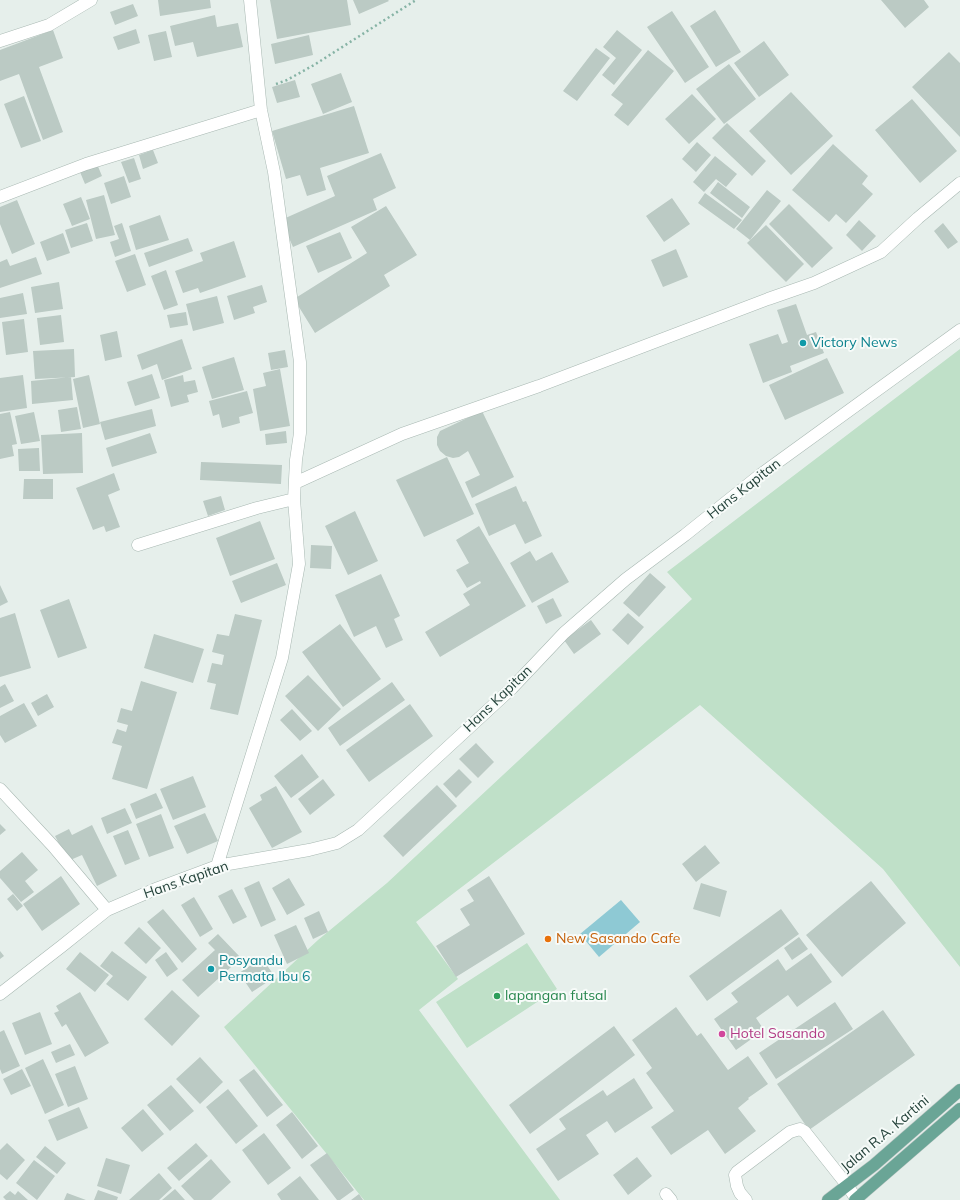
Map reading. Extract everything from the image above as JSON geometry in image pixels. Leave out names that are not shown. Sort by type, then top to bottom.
[{"type":"main road","name":"Jalan R.A. Kartini","points":[[828,1200],[874,1165],[960,1090]]},
{"type":"main road","points":[[856,1200],[960,1109]]},
{"type":"street","points":[[0,41],[49,25],[91,0]]},
{"type":"street","points":[[217,866],[282,658],[298,564],[294,500],[300,433],[300,362],[274,172],[261,110],[250,0]]},
{"type":"street","points":[[0,197],[86,164],[261,110]]},
{"type":"street","points":[[295,483],[402,434],[539,386],[814,283],[881,252],[918,218],[960,183]]},
{"type":"street","name":"Hans Kapitan","points":[[0,994],[106,910],[158,888],[217,866],[309,850],[337,843],[358,830],[512,688],[564,633],[626,579],[760,476],[960,330]]},
{"type":"street","points":[[138,545],[258,508],[294,500]]},
{"type":"street","points":[[0,789],[53,846],[106,910]]},
{"type":"street","points":[[746,1200],[740,1193],[737,1186],[735,1176],[737,1172],[790,1132],[800,1129],[805,1132],[847,1185],[856,1200]]},
{"type":"path","points":[[259,90],[287,80],[314,65],[416,0]]},
{"type":"green space","points":[[960,349],[960,967],[883,869],[700,705],[416,922],[458,979],[419,1010],[560,1200],[364,1200],[224,1027],[318,940],[387,883],[692,599],[667,572]]},
{"type":"green space","name":"lapangan futsal","points":[[527,943],[557,989],[467,1048],[436,1002]]},
{"type":"water","points":[[621,900],[640,922],[599,957],[580,934]]},
{"type":"building","points":[[158,0],[210,0],[211,8],[160,16]]},
{"type":"building","points":[[270,0],[347,0],[351,25],[277,39]]},
{"type":"building","points":[[353,0],[388,0],[389,1],[359,14]]},
{"type":"building","points":[[881,0],[924,0],[929,7],[905,28]]},
{"type":"building","points":[[133,4],[138,16],[115,25],[110,12]]},
{"type":"building","points":[[715,10],[741,52],[716,67],[690,26]]},
{"type":"building","points":[[672,11],[709,67],[685,83],[647,27]]},
{"type":"building","points":[[215,15],[217,27],[238,23],[243,47],[197,57],[193,42],[175,46],[170,26]]},
{"type":"building","points":[[136,29],[140,43],[118,50],[113,37]]},
{"type":"building","points":[[53,30],[63,58],[39,67],[63,132],[43,140],[19,74],[0,81],[0,50]]},
{"type":"building","points":[[617,30],[642,50],[614,85],[602,75],[616,58],[603,47]]},
{"type":"building","points":[[166,31],[172,57],[154,61],[148,35]]},
{"type":"building","points":[[309,35],[313,55],[275,64],[271,44]]},
{"type":"building","points":[[764,41],[789,75],[759,97],[734,63]]},
{"type":"building","points":[[596,48],[610,58],[577,101],[563,91]]},
{"type":"building","points":[[648,50],[674,71],[628,126],[614,115],[623,104],[611,95]]},
{"type":"building","points":[[949,52],[960,63],[960,137],[912,87]]},
{"type":"building","points":[[729,64],[756,99],[724,124],[696,89]]},
{"type":"building","points":[[341,73],[352,102],[323,114],[311,84]]},
{"type":"building","points":[[295,80],[300,97],[277,103],[272,87]]},
{"type":"building","points":[[791,92],[833,136],[791,175],[749,131]]},
{"type":"building","points":[[692,94],[716,119],[689,144],[665,119]]},
{"type":"building","points":[[24,96],[41,141],[21,148],[4,104]]},
{"type":"building","points":[[912,99],[957,151],[920,183],[875,130]]},
{"type":"building","points":[[354,106],[369,153],[320,168],[326,190],[307,196],[300,175],[286,179],[272,131]]},
{"type":"building","points":[[727,123],[766,161],[752,176],[712,138]]},
{"type":"building","points":[[697,142],[711,155],[696,172],[682,159]]},
{"type":"building","points":[[833,144],[868,176],[862,184],[873,194],[846,223],[836,214],[829,222],[792,190]]},
{"type":"building","points":[[153,150],[158,163],[143,169],[139,155]]},
{"type":"building","points":[[381,153],[396,188],[373,199],[377,210],[293,247],[281,220],[335,196],[327,176]]},
{"type":"building","points":[[715,156],[737,174],[726,187],[716,179],[704,192],[693,182]]},
{"type":"building","points":[[134,158],[141,179],[129,183],[121,162]]},
{"type":"building","points":[[97,164],[102,176],[85,184],[80,172]]},
{"type":"building","points":[[124,176],[131,197],[111,204],[104,183]]},
{"type":"building","points":[[718,182],[750,207],[742,218],[710,193]]},
{"type":"building","points":[[767,190],[781,201],[750,240],[736,229]]},
{"type":"building","points":[[705,193],[742,220],[734,229],[698,203]]},
{"type":"building","points":[[104,195],[115,235],[96,239],[86,200]]},
{"type":"building","points":[[81,197],[90,219],[72,226],[63,204]]},
{"type":"building","points":[[672,198],[690,224],[664,242],[646,216]]},
{"type":"building","points":[[17,200],[35,244],[12,254],[0,224],[0,207]]},
{"type":"building","points":[[789,204],[833,248],[812,268],[769,224]]},
{"type":"building","points":[[386,206],[417,255],[384,275],[390,286],[315,333],[294,299],[367,253],[351,227]]},
{"type":"building","points":[[160,215],[169,240],[136,250],[129,226]]},
{"type":"building","points":[[859,220],[876,236],[862,251],[846,235]]},
{"type":"building","points":[[87,223],[93,241],[71,248],[65,230]]},
{"type":"building","points":[[122,223],[131,251],[115,257],[110,242],[119,239],[114,226]]},
{"type":"building","points":[[943,223],[958,242],[948,249],[934,231]]},
{"type":"building","points":[[766,225],[804,264],[786,282],[747,243]]},
{"type":"building","points":[[340,232],[352,258],[318,273],[306,246]]},
{"type":"building","points":[[63,233],[70,253],[47,261],[40,242]]},
{"type":"building","points":[[188,238],[193,251],[149,267],[144,253]]},
{"type":"building","points":[[234,241],[246,277],[200,293],[198,288],[183,293],[175,271],[203,261],[200,253]]},
{"type":"building","points":[[676,249],[688,277],[663,287],[651,260]]},
{"type":"building","points":[[135,254],[146,285],[127,292],[115,261]]},
{"type":"building","points":[[36,257],[42,274],[0,288],[0,262],[7,259],[10,266]]},
{"type":"building","points":[[166,270],[178,305],[164,310],[151,276]]},
{"type":"building","points":[[59,282],[63,309],[35,313],[31,287]]},
{"type":"building","points":[[262,285],[267,302],[253,307],[255,313],[234,320],[227,296]]},
{"type":"building","points":[[23,293],[27,314],[0,318],[0,298]]},
{"type":"building","points":[[217,296],[224,323],[193,331],[186,304]]},
{"type":"building","name":"Victory News","points":[[796,304],[807,335],[816,332],[824,353],[790,366],[792,372],[763,383],[749,344],[778,334],[782,344],[788,342],[777,310]]},
{"type":"building","points":[[186,312],[188,325],[170,328],[167,315]]},
{"type":"building","points":[[61,315],[64,342],[40,345],[37,318]]},
{"type":"building","points":[[24,319],[28,352],[6,355],[2,322]]},
{"type":"building","points":[[117,331],[122,357],[105,361],[100,335]]},
{"type":"building","points":[[182,339],[192,369],[162,380],[157,364],[142,370],[137,355]]},
{"type":"building","points":[[74,349],[75,377],[35,379],[33,351]]},
{"type":"building","points":[[285,350],[288,367],[271,370],[268,353]]},
{"type":"building","points":[[234,357],[244,390],[212,399],[202,367]]},
{"type":"building","points":[[827,358],[844,393],[785,420],[769,385]]},
{"type":"building","points":[[280,369],[290,426],[260,431],[253,389],[266,386],[263,373]]},
{"type":"building","points":[[152,374],[160,398],[135,406],[127,382]]},
{"type":"building","points":[[23,375],[27,408],[0,412],[0,378]]},
{"type":"building","points":[[89,375],[100,424],[83,428],[73,379]]},
{"type":"building","points":[[183,375],[184,382],[195,380],[198,392],[187,395],[189,402],[171,407],[164,380]]},
{"type":"building","points":[[71,377],[73,400],[32,404],[31,381]]},
{"type":"building","points":[[247,391],[253,413],[239,417],[240,423],[222,428],[219,414],[213,416],[209,401]]},
{"type":"building","points":[[77,407],[81,429],[61,432],[58,410]]},
{"type":"building","points":[[152,409],[156,426],[105,440],[100,422]]},
{"type":"building","points":[[482,411],[514,477],[472,498],[465,482],[480,475],[468,451],[459,457],[453,458],[446,456],[440,451],[437,445],[437,437],[440,431]]},
{"type":"building","points":[[10,412],[17,444],[12,445],[14,456],[0,459],[0,414]]},
{"type":"building","points":[[34,412],[40,441],[21,444],[15,416]]},
{"type":"building","points":[[286,431],[287,443],[266,445],[265,434]]},
{"type":"building","points":[[82,433],[83,473],[43,474],[41,435]]},
{"type":"building","points":[[150,433],[157,453],[112,467],[106,448]]},
{"type":"building","points":[[39,448],[40,471],[19,471],[18,449]]},
{"type":"building","points":[[447,457],[474,514],[424,537],[396,480]]},
{"type":"building","points":[[201,462],[282,465],[281,484],[200,480]]},
{"type":"building","points":[[114,473],[120,490],[108,495],[120,527],[106,532],[104,526],[93,530],[76,488]]},
{"type":"building","points":[[24,479],[53,479],[53,499],[23,499]]},
{"type":"building","points":[[516,486],[523,502],[526,501],[542,536],[525,544],[515,524],[489,536],[475,504]]},
{"type":"building","points":[[221,496],[225,510],[208,516],[203,501]]},
{"type":"building","points":[[355,511],[378,561],[348,575],[325,526]]},
{"type":"building","points":[[260,521],[275,559],[230,576],[216,538]]},
{"type":"building","points":[[479,526],[526,606],[440,657],[425,632],[470,605],[463,594],[481,583],[480,581],[467,588],[456,570],[469,563],[456,540]]},
{"type":"building","points":[[311,545],[332,546],[331,569],[310,568]]},
{"type":"building","points":[[530,551],[536,561],[552,552],[569,582],[532,603],[510,563]]},
{"type":"building","points":[[277,563],[286,585],[241,603],[232,581]]},
{"type":"building","points":[[650,573],[666,587],[639,617],[623,603]]},
{"type":"building","points":[[381,574],[400,616],[394,619],[403,640],[386,648],[376,626],[354,637],[335,595]]},
{"type":"building","points":[[0,585],[8,602],[0,606]]},
{"type":"building","points":[[553,598],[562,616],[546,624],[537,606]]},
{"type":"building","points":[[69,599],[87,648],[58,658],[40,610]]},
{"type":"building","points":[[15,613],[31,668],[0,677],[0,618]]},
{"type":"building","points":[[628,613],[644,627],[628,645],[612,630]]},
{"type":"building","points":[[235,614],[262,620],[238,715],[210,709],[216,684],[207,682],[212,663],[222,665],[224,655],[212,652],[217,634],[229,636]]},
{"type":"building","points":[[591,620],[601,634],[574,654],[564,640]]},
{"type":"building","points":[[340,624],[381,679],[343,707],[302,652]]},
{"type":"building","points":[[154,634],[204,649],[193,683],[144,668]]},
{"type":"building","points":[[308,675],[341,709],[318,731],[285,696]]},
{"type":"building","points":[[141,681],[177,692],[147,789],[112,779],[122,746],[112,743],[117,729],[126,732],[128,725],[117,722],[121,708],[132,711]]},
{"type":"building","points":[[392,682],[405,700],[340,746],[328,728]]},
{"type":"building","points":[[5,684],[14,701],[0,708],[0,687]]},
{"type":"building","points":[[47,694],[54,707],[38,716],[31,703]]},
{"type":"building","points":[[24,703],[37,726],[5,743],[0,735],[0,716]]},
{"type":"building","points":[[410,704],[433,736],[369,782],[346,750]]},
{"type":"building","points":[[292,709],[312,731],[300,741],[280,720]]},
{"type":"building","points":[[476,743],[494,762],[478,778],[459,759]]},
{"type":"building","points":[[302,754],[319,777],[291,798],[274,776]]},
{"type":"building","points":[[459,769],[472,782],[456,798],[443,784]]},
{"type":"building","points":[[193,776],[206,807],[173,820],[160,789]]},
{"type":"building","points":[[323,779],[335,795],[310,815],[298,799]]},
{"type":"building","points":[[437,785],[457,806],[403,857],[383,836]]},
{"type":"building","points":[[276,786],[302,832],[272,848],[249,808],[262,800],[260,795]]},
{"type":"building","points":[[156,793],[163,808],[136,819],[130,804]]},
{"type":"building","points":[[125,808],[132,823],[107,834],[101,818]]},
{"type":"building","points":[[205,813],[218,841],[187,854],[174,826]]},
{"type":"building","points":[[161,814],[174,848],[149,857],[136,824]]},
{"type":"building","points":[[0,824],[6,830],[0,835]]},
{"type":"building","points":[[92,825],[117,876],[97,886],[82,855],[68,861],[55,836],[69,829],[72,835]]},
{"type":"building","points":[[128,830],[140,859],[125,865],[113,836]]},
{"type":"building","points":[[705,845],[720,863],[696,882],[682,864]]},
{"type":"building","points":[[22,852],[38,870],[25,881],[34,892],[21,902],[0,878],[0,871]]},
{"type":"building","points":[[61,876],[80,904],[42,931],[23,904]]},
{"type":"building","points":[[489,876],[525,934],[456,977],[436,946],[470,925],[460,909],[474,901],[467,890]]},
{"type":"building","points":[[289,878],[305,905],[287,915],[272,888]]},
{"type":"building","points":[[259,881],[276,920],[261,927],[244,888]]},
{"type":"building","points":[[871,881],[906,923],[842,977],[806,935]]},
{"type":"building","points":[[701,883],[727,891],[720,917],[693,909]]},
{"type":"building","points":[[232,889],[247,917],[233,924],[218,896]]},
{"type":"building","points":[[13,894],[23,906],[17,911],[7,899]]},
{"type":"building","points":[[194,897],[213,929],[200,937],[181,905]]},
{"type":"building","points":[[163,909],[197,949],[182,963],[147,922]]},
{"type":"building","points":[[781,909],[799,934],[707,1001],[689,976]]},
{"type":"building","points":[[319,911],[328,932],[313,939],[304,918]]},
{"type":"building","points":[[296,925],[309,953],[287,964],[274,935]]},
{"type":"building","points":[[139,927],[161,948],[146,964],[124,943]]},
{"type":"building","name":"Posyandu Permata Ibu 6","points":[[218,934],[241,958],[198,997],[182,980],[215,950],[208,943]]},
{"type":"building","points":[[799,937],[808,949],[792,960],[784,948]]},
{"type":"building","points":[[0,951],[4,956],[0,959]]},
{"type":"building","points":[[112,951],[147,977],[128,1001],[106,984],[113,976],[100,966]]},
{"type":"building","points":[[80,952],[109,975],[95,992],[66,969]]},
{"type":"building","points":[[166,952],[178,969],[167,977],[155,960]]},
{"type":"building","points":[[811,953],[832,982],[797,1007],[788,995],[756,1018],[764,1030],[736,1050],[714,1019],[738,1002],[731,993],[778,959],[786,971]]},
{"type":"building","points":[[262,958],[275,977],[252,992],[239,973]]},
{"type":"building","points":[[172,990],[200,1016],[172,1046],[144,1019]]},
{"type":"building","points":[[80,992],[109,1043],[85,1057],[66,1024],[62,1027],[54,1013],[59,1011],[56,1006]]},
{"type":"building","points":[[835,1002],[853,1029],[776,1079],[759,1053]]},
{"type":"building","points":[[676,1007],[697,1036],[701,1033],[728,1070],[748,1056],[768,1084],[748,1098],[749,1099],[738,1108],[756,1131],[725,1154],[708,1130],[671,1155],[651,1127],[674,1111],[646,1073],[652,1068],[632,1040]]},
{"type":"building","points":[[883,1010],[915,1055],[809,1130],[777,1084]]},
{"type":"building","points":[[40,1012],[52,1044],[25,1055],[12,1023]]},
{"type":"building","points":[[614,1026],[635,1055],[530,1134],[509,1105]]},
{"type":"building","points":[[4,1030],[20,1066],[2,1074],[0,1069],[0,1032]]},
{"type":"building","points":[[70,1044],[75,1055],[56,1063],[51,1052]]},
{"type":"building","points":[[200,1057],[223,1082],[200,1104],[176,1079]]},
{"type":"building","points":[[43,1059],[64,1105],[45,1114],[25,1068]]},
{"type":"building","points":[[75,1066],[88,1099],[68,1107],[55,1074]]},
{"type":"building","points":[[22,1069],[31,1086],[11,1095],[3,1079]]},
{"type":"building","points":[[254,1069],[283,1105],[267,1117],[239,1080]]},
{"type":"building","points":[[634,1078],[653,1108],[615,1133],[607,1121],[586,1135],[599,1154],[558,1181],[536,1149],[566,1129],[559,1119],[603,1090],[607,1096]]},
{"type":"building","points":[[171,1085],[194,1111],[170,1131],[147,1105]]},
{"type":"building","points":[[228,1089],[258,1126],[236,1144],[206,1107]]},
{"type":"building","points":[[79,1107],[88,1128],[57,1141],[48,1120]]},
{"type":"building","points":[[143,1109],[164,1134],[142,1152],[121,1128]]},
{"type":"building","points":[[292,1112],[318,1146],[302,1159],[276,1125]]},
{"type":"building","points":[[264,1133],[291,1168],[268,1185],[242,1150]]},
{"type":"building","points":[[7,1143],[25,1160],[7,1180],[0,1174],[0,1150]]},
{"type":"building","points":[[196,1143],[208,1156],[179,1181],[167,1168]]},
{"type":"building","points":[[45,1146],[66,1163],[57,1174],[36,1157]]},
{"type":"building","points":[[327,1153],[354,1190],[340,1200],[337,1200],[310,1165]]},
{"type":"building","points":[[637,1157],[652,1176],[628,1195],[613,1175]]},
{"type":"building","points":[[106,1158],[130,1165],[121,1194],[97,1186]]},
{"type":"building","points":[[211,1159],[231,1182],[211,1200],[194,1200],[181,1186]]},
{"type":"building","points":[[34,1160],[55,1176],[37,1200],[16,1183]]},
{"type":"building","points":[[159,1173],[172,1188],[159,1200],[129,1200]]},
{"type":"building","points":[[300,1176],[319,1200],[281,1200],[277,1194]]},
{"type":"building","points":[[175,1189],[185,1200],[162,1200]]},
{"type":"building","points":[[98,1190],[118,1197],[117,1200],[94,1200]]},
{"type":"building","points":[[10,1191],[15,1195],[18,1191],[28,1200],[6,1200],[3,1197]]},
{"type":"building","points":[[67,1193],[86,1200],[64,1200]]},
{"type":"building","points":[[359,1194],[363,1200],[351,1200]]},
{"type":"place","name":"Victory News","points":[[803,343]]},
{"type":"place","name":"New Sasando Cafe","points":[[548,939]]},
{"type":"place","name":"Posyandu Permata Ibu 6","points":[[211,969]]},
{"type":"place","name":"lapangan futsal","points":[[497,996]]},
{"type":"place","name":"Hotel Sasando","points":[[722,1034]]}]
